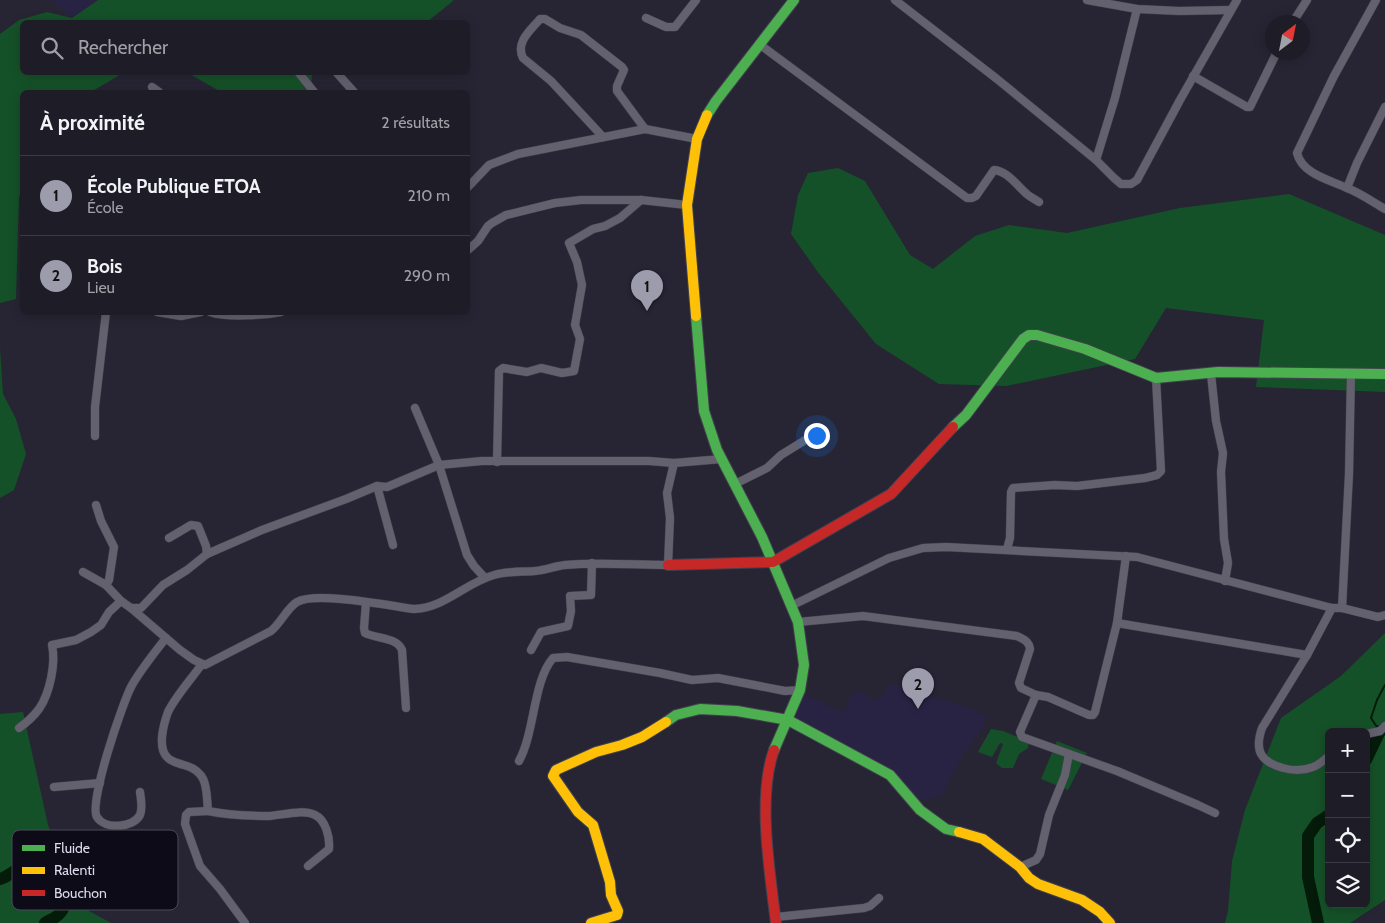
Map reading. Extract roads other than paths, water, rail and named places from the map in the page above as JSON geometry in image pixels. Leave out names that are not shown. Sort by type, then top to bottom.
[{"type":"street","points":[[646,18],[666,28],[675,27],[696,0]]},
{"type":"street","points":[[794,0],[716,101],[697,139],[687,205],[704,411],[711,434],[722,459],[773,562],[798,622],[803,650],[804,665],[800,690],[773,753],[766,792],[767,847],[776,920],[864,908],[870,906],[879,898]]},
{"type":"street","points":[[895,0],[1096,160],[1121,184],[1131,184],[1137,180],[1193,76],[1237,0]]},
{"type":"street","points":[[1087,0],[1137,9],[1179,11],[1230,10]]},
{"type":"street","points":[[1298,15],[1307,0]]},
{"type":"street","points":[[1376,0],[1334,76],[1297,153],[1302,164],[1325,180],[1348,188],[1385,209]]},
{"type":"street","points":[[1096,160],[1115,98],[1137,9]]},
{"type":"street","points":[[603,137],[551,81],[523,58],[521,45],[540,19],[545,19],[560,28],[581,35],[622,67],[624,70],[617,86],[617,91],[645,129]]},
{"type":"street","points":[[759,44],[967,198],[976,196],[994,170],[999,170],[1039,202]]},
{"type":"street","points":[[1193,76],[1250,107],[1273,60]]},
{"type":"street","points":[[300,75],[312,90]]},
{"type":"street","points":[[339,75],[352,90]]},
{"type":"street","points":[[1348,188],[1356,163],[1385,107]]},
{"type":"street","points":[[470,185],[489,165],[518,154],[645,129],[697,139]]},
{"type":"street","points":[[470,248],[478,242],[488,226],[506,215],[555,203],[581,200],[640,200],[687,205]]},
{"type":"street","points":[[497,462],[499,371],[503,368],[527,372],[540,368],[562,373],[574,372],[580,339],[575,325],[582,285],[577,262],[569,243],[593,229],[605,226],[620,218],[640,200]]},
{"type":"street","points":[[95,436],[95,407],[106,315]]},
{"type":"street","points":[[82,572],[106,585],[121,601],[166,638],[205,665],[271,631],[296,602],[301,600],[319,598],[426,609],[436,606],[485,578],[501,573],[539,571],[563,565],[592,563],[668,565],[773,562],[892,494],[942,437],[966,416],[1023,339],[1030,335],[1037,335],[1085,349],[1156,378],[1218,372],[1385,374]]},
{"type":"street","points":[[1342,608],[1349,474],[1351,373]]},
{"type":"street","points":[[1211,374],[1216,421],[1223,454],[1221,472],[1224,539],[1228,563],[1225,581]]},
{"type":"street","points":[[1007,549],[1010,538],[1011,492],[1013,488],[1054,484],[1077,486],[1145,478],[1157,475],[1161,471],[1156,378]]},
{"type":"street","points":[[415,408],[439,465],[468,555],[474,566],[485,578]]},
{"type":"street","points":[[735,484],[772,464],[781,455],[808,439]]},
{"type":"street","points":[[131,608],[141,608],[163,585],[188,570],[207,554],[262,530],[377,486],[386,488],[439,465],[497,462],[649,461],[674,463],[722,459]]},
{"type":"street","points":[[668,565],[670,518],[667,493],[674,463]]},
{"type":"street","points":[[377,486],[393,544]]},
{"type":"street","points":[[96,505],[101,521],[114,547],[110,580],[106,585]]},
{"type":"street","points":[[168,538],[191,524],[198,526],[203,536],[207,554]]},
{"type":"street","points":[[791,606],[841,583],[880,562],[915,550],[940,547],[1137,557],[1332,608],[1342,608],[1378,617],[1385,615]]},
{"type":"street","points":[[798,622],[863,616],[1017,636],[1029,644],[1030,649],[1019,685],[1036,695],[1048,696],[1093,715],[1117,623],[1126,556]]},
{"type":"street","points":[[531,650],[541,632],[568,626],[571,611],[570,596],[592,595],[592,563]]},
{"type":"street","points":[[19,728],[32,718],[40,707],[47,690],[54,654],[52,645],[76,640],[101,625],[109,612],[121,601]]},
{"type":"street","points":[[366,602],[365,633],[394,641],[402,650],[406,708]]},
{"type":"street","points":[[1325,759],[1316,767],[1303,770],[1293,771],[1270,765],[1258,749],[1258,738],[1262,728],[1307,655],[1332,608]]},
{"type":"street","points":[[1117,623],[1307,655]]},
{"type":"street","points":[[140,792],[142,805],[140,814],[135,822],[123,826],[109,825],[100,821],[96,816],[94,810],[109,748],[128,694],[151,656],[166,638]]},
{"type":"street","points":[[519,761],[525,750],[542,679],[547,664],[553,658],[566,657],[692,680],[718,678],[785,691],[800,690]]},
{"type":"street","points":[[202,664],[169,711],[162,741],[163,751],[167,757],[174,762],[198,770],[203,777],[206,785],[208,812]]},
{"type":"street","points":[[1036,695],[1020,732],[1022,736],[1153,786],[1215,813]]},
{"type":"street","points":[[591,923],[617,915],[618,911],[611,895],[610,882],[592,825],[578,812],[555,781],[553,776],[556,770],[596,752],[642,737],[676,715],[700,709],[737,711],[788,720],[875,766],[890,776],[920,810],[946,829],[972,834],[983,839],[1020,867],[1038,884],[1082,900],[1100,912],[1110,923]]},
{"type":"street","points":[[1370,733],[1380,731],[1385,726]]},
{"type":"street","points":[[1020,867],[1036,860],[1040,854],[1049,815],[1070,754]]},
{"type":"street","points":[[54,787],[100,784]]},
{"type":"street","points":[[245,923],[200,866],[185,824],[186,815],[189,812],[267,816],[293,813],[314,815],[322,820],[330,842],[329,848],[308,866]]},
{"type":"waterway","points":[[1379,730],[1371,718],[1377,700],[1385,685]]},
{"type":"waterway","points":[[1370,752],[1380,731],[1385,729]]},
{"type":"waterway","points":[[1318,923],[1308,877],[1308,836],[1317,823],[1325,818]]},
{"type":"waterway","points":[[0,879],[12,873]]},
{"type":"waterway","points":[[45,923],[56,917],[62,910]]},
{"type":"place","name":"École Publique ETOA","points":[[647,311]]},
{"type":"place","name":"Bois","points":[[918,709]]}]
